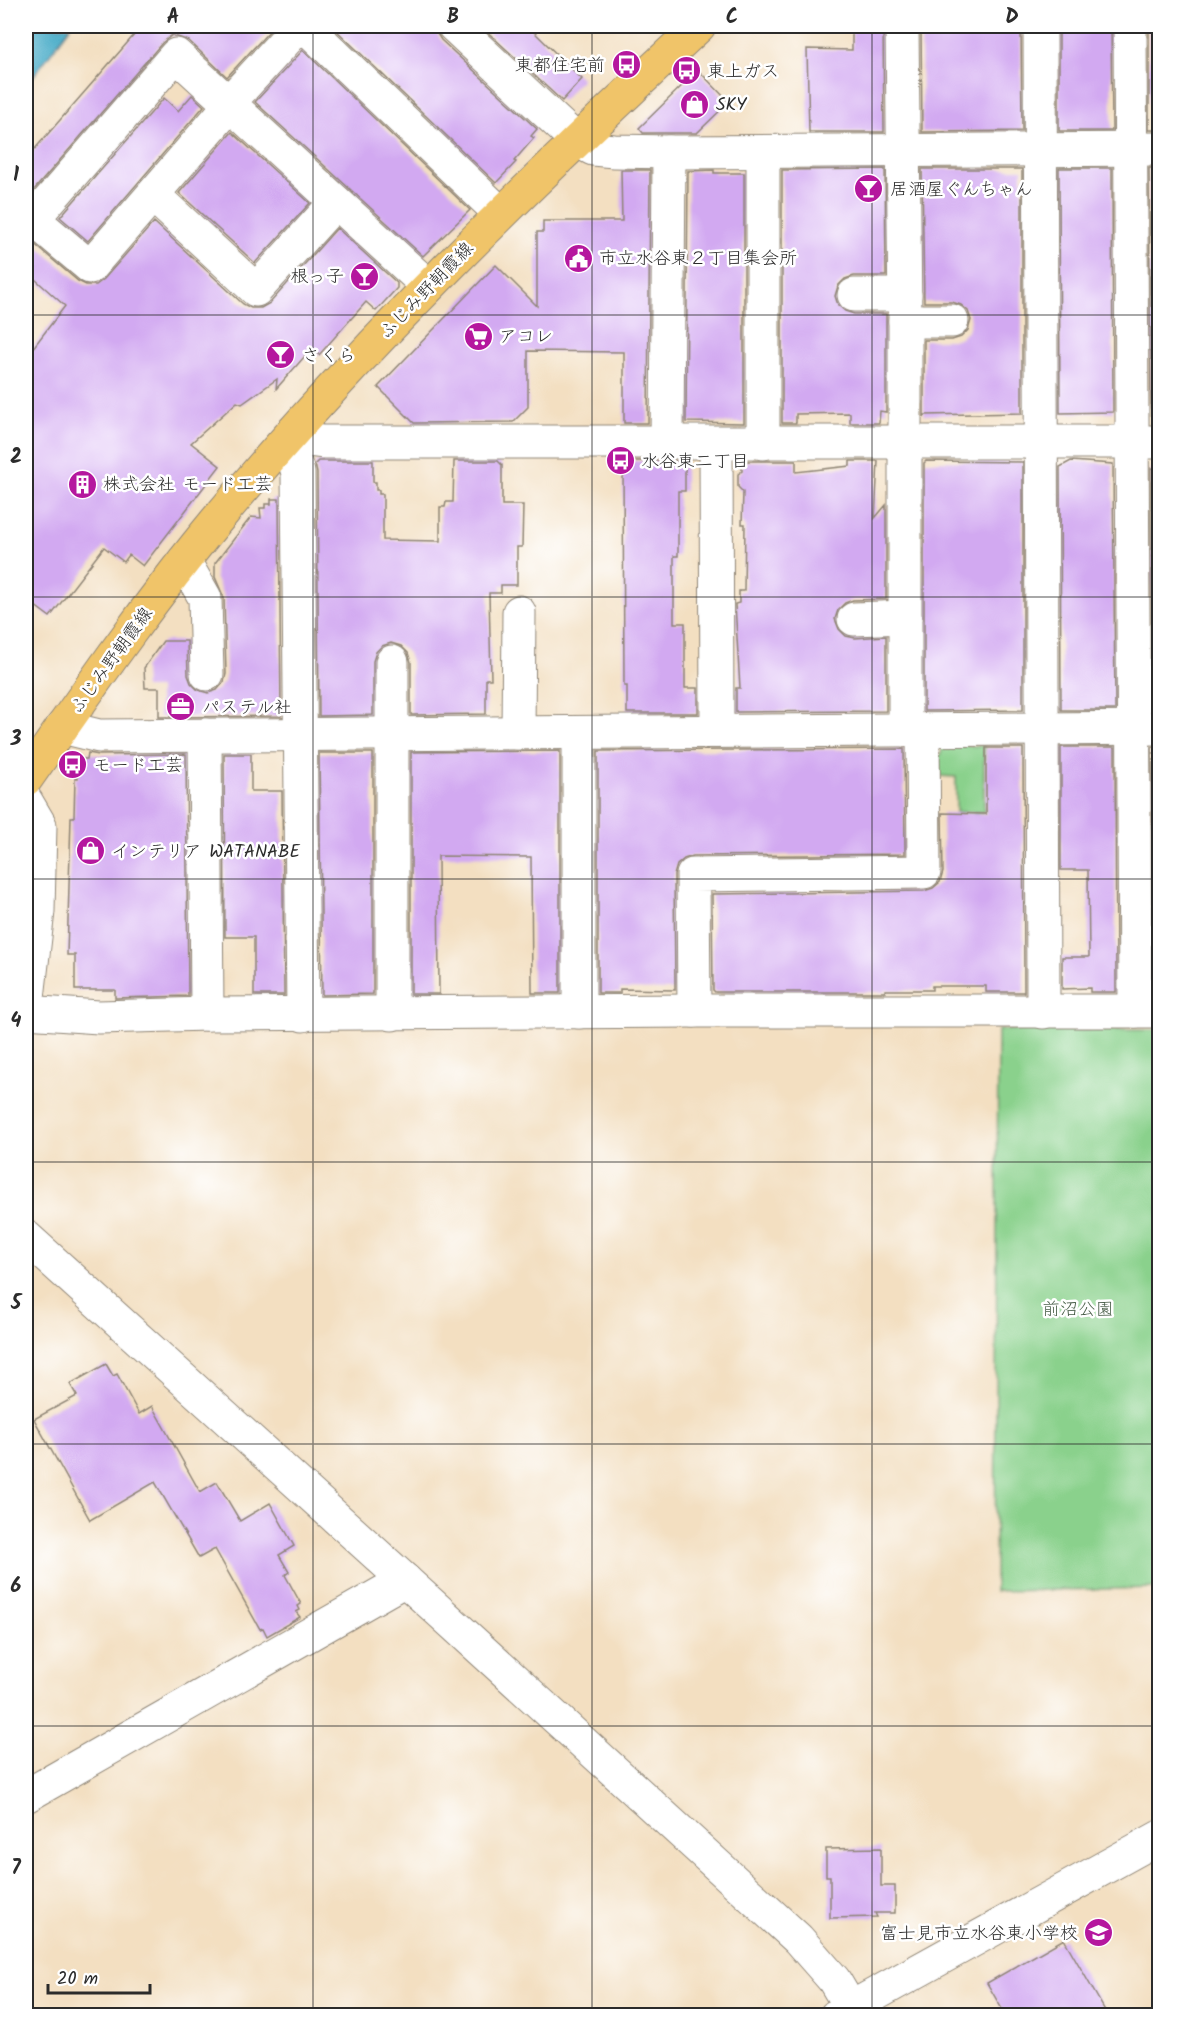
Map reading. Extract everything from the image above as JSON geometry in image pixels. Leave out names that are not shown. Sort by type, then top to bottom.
[{"type":"main road","name":"ふじみ野朝霞線","points":[[26,779],[184,561],[288,438],[428,286],[500,213],[699,26]]},
{"type":"street","points":[[299,26],[234,97],[230,105],[90,267],[33,219],[176,55],[230,105],[428,286]]},
{"type":"street","points":[[305,26],[500,213]]},
{"type":"street","points":[[454,26],[576,140],[593,149],[669,152],[1145,149]]},
{"type":"street","points":[[694,1011],[693,875],[924,872],[905,617],[903,26]]},
{"type":"street","points":[[1040,26],[1042,1012]]},
{"type":"street","points":[[26,801],[40,825],[38,911],[26,1013],[99,1017],[207,1014],[694,1011],[1147,1011],[1145,149],[1130,26]]},
{"type":"street","points":[[667,443],[669,152]]},
{"type":"street","points":[[763,152],[763,443]]},
{"type":"street","points":[[153,195],[256,290],[336,202]]},
{"type":"street","points":[[854,295],[952,321]]},
{"type":"street","points":[[303,1015],[297,473],[288,438],[323,442],[1146,442]]},
{"type":"street","points":[[716,443],[717,731]]},
{"type":"street","points":[[184,561],[205,598],[207,674]]},
{"type":"street","points":[[518,733],[519,612]]},
{"type":"street","points":[[854,619],[905,617]]},
{"type":"street","points":[[392,662],[392,1014]]},
{"type":"street","points":[[62,727],[99,736],[1147,728]]},
{"type":"street","points":[[579,733],[579,1012]]},
{"type":"street","points":[[205,735],[207,1014]]},
{"type":"street","points":[[26,1237],[798,1939],[834,1980],[861,2001],[1160,1837]]},
{"type":"street","points":[[26,1796],[405,1580]]},
{"type":"green space","points":[[945,745],[984,746],[984,812],[956,812],[956,777],[938,776],[938,759]]},
{"type":"green space","name":"前沼公園","points":[[998,1030],[1159,1030],[1159,1588],[995,1591]]},
{"type":"water","points":[[26,26],[71,26],[26,86]]},
{"type":"building","points":[[142,26],[274,26],[227,77],[189,41],[172,35],[162,43],[26,199],[26,159]]},
{"type":"building","points":[[332,26],[436,26],[436,32],[441,40],[537,129],[531,136],[534,138],[496,183]]},
{"type":"building","points":[[481,26],[528,26],[582,79],[562,101]]},
{"type":"building","points":[[852,26],[883,26],[884,132],[809,132],[807,49],[852,50]]},
{"type":"building","points":[[921,26],[1021,26],[1022,131],[922,132]]},
{"type":"building","points":[[1059,26],[1111,26],[1112,131],[1059,131]]},
{"type":"building","points":[[1149,26],[1160,26],[1160,130],[1149,130]]},
{"type":"building","points":[[303,50],[470,210],[423,256],[255,102]]},
{"type":"building","name":"SKY","points":[[698,70],[729,102],[697,133],[643,133],[639,128]]},
{"type":"building","points":[[192,95],[204,106],[88,241],[60,217],[164,98],[178,111]]},
{"type":"building","points":[[232,132],[310,203],[255,263],[179,193]]},
{"type":"building","points":[[1059,168],[1112,168],[1113,412],[1060,413]]},
{"type":"building","points":[[1149,168],[1160,168],[1160,407],[1151,408]]},
{"type":"building","points":[[885,169],[886,276],[854,276],[845,279],[838,286],[835,296],[838,305],[845,311],[854,314],[886,314],[886,412],[880,411],[879,423],[850,423],[850,413],[796,414],[796,423],[782,423],[782,170]]},
{"type":"building","points":[[922,169],[1022,169],[1022,413],[925,415],[924,417],[924,340],[952,340],[961,337],[968,330],[971,320],[968,311],[961,305],[952,302],[924,302]]},
{"type":"building","points":[[621,170],[650,170],[648,423],[624,423],[624,352],[528,351],[528,407],[513,422],[414,423],[378,387],[496,265],[537,306],[537,232],[543,232],[543,221],[622,221]]},
{"type":"building","points":[[714,170],[714,173],[744,173],[744,423],[686,422],[688,171]]},
{"type":"building","points":[[154,222],[243,304],[251,308],[261,308],[270,303],[337,228],[397,283],[397,288],[376,311],[366,302],[319,355],[312,348],[276,389],[277,379],[242,404],[237,402],[191,443],[220,466],[143,566],[129,555],[124,562],[104,547],[50,617],[26,599],[26,357],[65,306],[26,271],[26,237],[78,281],[86,285],[96,285],[104,279]]},
{"type":"building","points":[[318,461],[373,461],[373,482],[376,482],[376,490],[379,490],[379,494],[383,494],[383,540],[440,541],[440,507],[445,507],[446,502],[453,502],[454,461],[498,461],[502,465],[502,505],[523,505],[522,547],[517,547],[517,585],[501,585],[501,593],[489,593],[491,679],[486,679],[486,714],[411,715],[411,662],[408,653],[401,646],[391,643],[382,646],[376,652],[373,661],[373,715],[319,716],[317,473],[315,464]]},
{"type":"building","points":[[623,461],[685,461],[685,491],[678,491],[678,556],[674,556],[674,623],[685,623],[685,688],[698,688],[698,713],[627,713],[627,686],[624,686]]},
{"type":"building","points":[[742,461],[796,461],[796,472],[850,466],[850,461],[878,461],[875,518],[886,505],[886,599],[853,600],[845,603],[838,610],[835,619],[839,629],[846,636],[855,638],[886,636],[886,711],[736,712],[736,688],[740,688],[735,604],[739,603],[739,591],[744,591],[745,524],[742,524],[743,492],[738,487],[738,474],[742,471]]},
{"type":"building","points":[[926,461],[1023,462],[1023,710],[924,711],[924,463]]},
{"type":"building","points":[[1071,461],[1113,464],[1115,710],[1061,710],[1060,467]]},
{"type":"building","points":[[1151,468],[1160,469],[1160,709],[1152,709]]},
{"type":"building","points":[[271,499],[279,499],[281,716],[159,717],[159,688],[145,688],[144,668],[163,641],[187,641],[188,675],[191,683],[198,690],[208,693],[217,690],[224,682],[226,674],[224,598],[215,577],[215,563],[251,517],[261,518],[260,508],[265,508],[265,504],[271,504]]},
{"type":"building","points":[[1061,747],[1115,747],[1116,992],[1090,992],[1090,988],[1062,989],[1062,957],[1089,957],[1088,870],[1061,870]]},
{"type":"building","points":[[1152,747],[1160,747],[1160,992],[1154,992]]},
{"type":"building","points":[[986,748],[1023,748],[1024,992],[986,992],[986,986],[932,986],[932,990],[885,990],[885,992],[715,992],[713,990],[712,894],[924,891],[933,888],[940,882],[943,872],[942,813],[986,814]]},
{"type":"building","points":[[904,749],[905,854],[693,856],[684,859],[677,865],[674,875],[675,990],[620,989],[620,993],[598,993],[598,751]]},
{"type":"building","points":[[560,751],[560,993],[532,993],[531,857],[438,856],[439,994],[411,994],[411,752]]},
{"type":"building","points":[[88,753],[99,755],[186,754],[188,996],[115,998],[115,990],[75,990],[75,955],[67,955],[71,817],[74,817],[75,778],[78,778],[78,771],[83,770],[83,759],[87,759]]},
{"type":"building","points":[[319,753],[373,753],[373,994],[322,995]]},
{"type":"building","points":[[224,754],[251,754],[251,791],[282,791],[284,995],[254,995],[254,937],[225,937]]},
{"type":"building","points":[[106,1364],[113,1376],[117,1374],[139,1414],[152,1406],[200,1492],[217,1482],[240,1521],[270,1503],[294,1546],[279,1555],[289,1572],[285,1575],[301,1604],[298,1606],[300,1610],[296,1612],[300,1617],[267,1636],[263,1628],[260,1629],[215,1549],[199,1558],[155,1482],[90,1520],[34,1419],[77,1396],[70,1384]]},
{"type":"building","points":[[881,1848],[881,1886],[895,1886],[895,1913],[875,1913],[877,1917],[830,1918],[830,1876],[826,1876],[826,1849]]},
{"type":"building","points":[[1064,1939],[1108,2016],[1006,2016],[987,1983]]},
{"type":"place","name":"東都住宅前","points":[[626,65]]},
{"type":"place","name":"東上ガス","points":[[686,71]]},
{"type":"place","name":"SKY","points":[[695,104]]},
{"type":"place","name":"居酒屋ぐんちゃん","points":[[869,189]]},
{"type":"place","name":"市立水谷東２丁目集会所","points":[[578,258]]},
{"type":"place","name":"根っ子","points":[[365,276]]},
{"type":"place","name":"アコレ","points":[[478,336]]},
{"type":"place","name":"さくら","points":[[281,355]]},
{"type":"place","name":"水谷東二丁目","points":[[620,461]]},
{"type":"place","name":"株式会社 モード工芸","points":[[82,484]]},
{"type":"place","name":"パステル社","points":[[181,707]]},
{"type":"place","name":"モード工芸","points":[[72,765]]},
{"type":"place","name":"インテリア WATANABE","points":[[90,851]]},
{"type":"place","name":"富士見市立水谷東小学校","points":[[1099,1933]]}]
